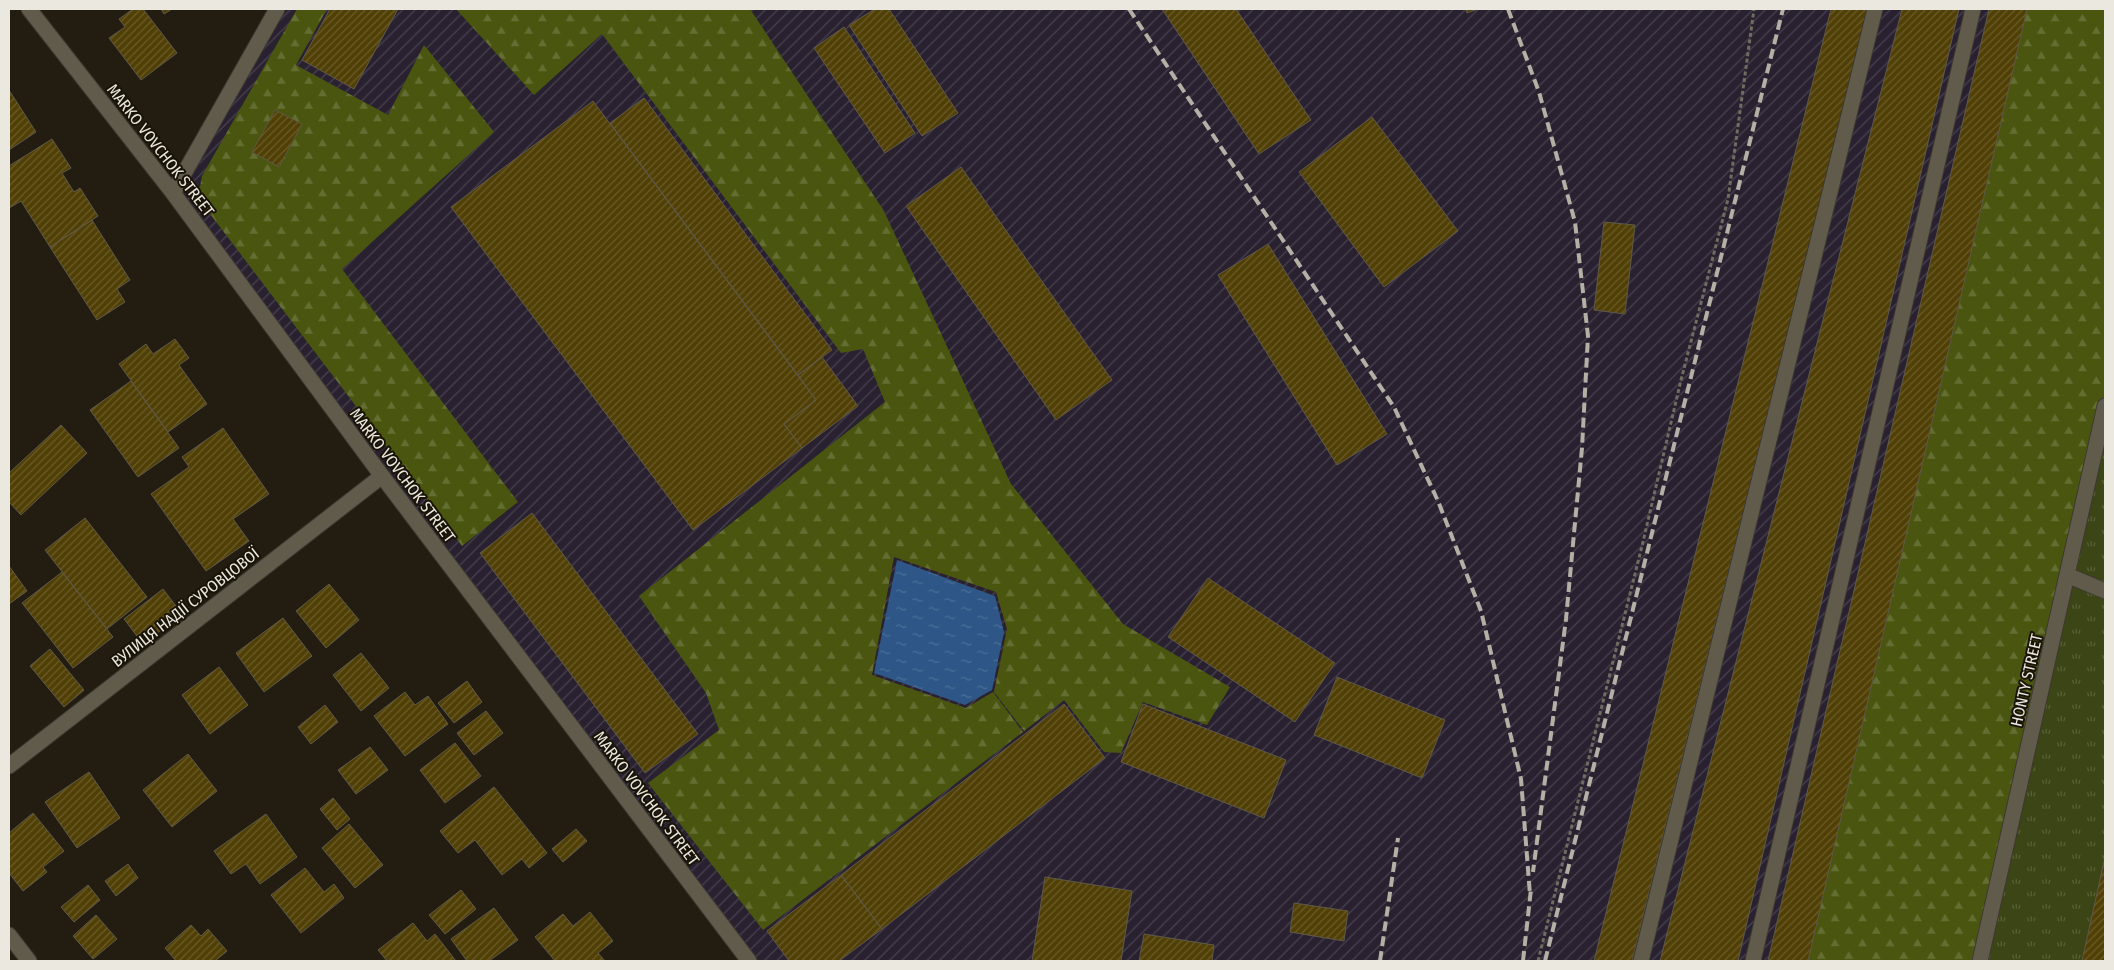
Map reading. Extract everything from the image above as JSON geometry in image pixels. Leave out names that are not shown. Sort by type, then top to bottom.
[{"type":"street","name":"MARKO VOVCHOK STREET","points":[[29,9],[173,193],[382,476],[750,961]]},
{"type":"street","points":[[173,193],[277,9]]},
{"type":"street","points":[[1641,961],[1875,9]]},
{"type":"street","points":[[1753,961],[1973,9]]},
{"type":"street","name":"HONTY STREET","points":[[1980,961],[2105,406]]},
{"type":"street","name":"ВУЛИЦЯ НАДІЇ СУРОВЦОВОЇ","points":[[9,766],[382,476]]},
{"type":"street","points":[[2067,575],[2105,591]]},
{"type":"street","points":[[9,935],[29,961]]},
{"type":"path","points":[[1538,961],[1642,546],[1681,380],[1728,199],[1754,9]]},
{"type":"shaded area","points":[[278,9],[2105,9],[2105,961],[749,961],[173,193]]},
{"type":"green space","points":[[297,9],[327,9],[296,65],[388,115],[424,45],[494,132],[342,269],[518,502],[462,546],[198,198],[202,176]]},
{"type":"green space","points":[[456,9],[750,9],[884,211],[1011,484],[1123,624],[1230,687],[1207,725],[1143,702],[1121,753],[1104,752],[1064,700],[1024,731],[994,692],[1007,629],[996,592],[894,557],[872,675],[966,708],[993,692],[1023,732],[763,930],[648,783],[719,730],[706,693],[639,596],[885,402],[863,349],[841,353],[602,34],[534,95]]},
{"type":"green space","points":[[2027,9],[2105,9],[2105,406],[1980,961],[1808,961]]},
{"type":"green space","points":[[2105,406],[2105,857],[2082,961],[1980,961]]},
{"type":"water","points":[[897,560],[995,596],[1004,632],[992,690],[965,705],[874,673]]},
{"type":"building","points":[[133,9],[143,9],[177,53],[141,80],[109,38],[125,27],[119,19]]},
{"type":"building","points":[[161,9],[172,9],[164,14]]},
{"type":"building","points":[[330,9],[398,9],[354,89],[302,60]]},
{"type":"building","points":[[875,9],[889,9],[958,113],[922,136],[849,25]]},
{"type":"building","points":[[1162,9],[1236,9],[1311,120],[1259,154]]},
{"type":"building","points":[[1466,9],[1478,9],[1467,13]]},
{"type":"building","points":[[1831,9],[1868,9],[1632,961],[1594,961]]},
{"type":"building","points":[[1902,9],[1959,9],[1738,961],[1660,961]]},
{"type":"building","points":[[1989,9],[2027,9],[1808,961],[1768,961]]},
{"type":"building","points":[[844,27],[915,133],[885,153],[814,48]]},
{"type":"building","points":[[9,90],[36,132],[9,150]]},
{"type":"building","points":[[644,98],[832,350],[798,375],[610,123]]},
{"type":"building","points":[[593,101],[816,400],[784,424],[802,448],[693,530],[451,207]]},
{"type":"building","points":[[275,110],[302,124],[279,167],[252,152]]},
{"type":"building","points":[[1372,117],[1458,231],[1384,287],[1299,172]]},
{"type":"building","points":[[52,139],[71,168],[62,173],[74,192],[80,188],[98,216],[50,247],[21,201],[9,208],[9,166]]},
{"type":"building","points":[[961,167],[1112,380],[1056,420],[906,206]]},
{"type":"building","points":[[92,220],[130,280],[117,289],[125,302],[97,320],[50,247]]},
{"type":"building","points":[[1604,222],[1635,225],[1625,314],[1594,310]]},
{"type":"building","points":[[1268,244],[1387,434],[1337,465],[1218,275]]},
{"type":"building","points":[[175,339],[189,358],[179,365],[207,404],[168,432],[119,364],[146,344],[153,354]]},
{"type":"building","points":[[822,357],[858,406],[802,448],[784,424],[816,400],[798,375]]},
{"type":"building","points":[[131,381],[179,448],[138,477],[90,410]]},
{"type":"building","points":[[61,425],[87,453],[21,515],[9,502],[9,473]]},
{"type":"building","points":[[223,428],[269,494],[233,519],[249,541],[206,571],[151,494],[189,467],[182,457]]},
{"type":"building","points":[[532,513],[698,734],[645,773],[480,553]]},
{"type":"building","points":[[85,518],[147,597],[107,629],[45,550]]},
{"type":"building","points":[[9,566],[27,591],[9,604]]},
{"type":"building","points":[[62,572],[113,637],[73,668],[22,603]]},
{"type":"building","points":[[1208,578],[1335,663],[1295,722],[1168,637]]},
{"type":"building","points":[[329,584],[359,620],[326,648],[296,611]]},
{"type":"building","points":[[163,589],[182,614],[143,644],[124,619]]},
{"type":"building","points":[[283,618],[312,656],[264,692],[236,653]]},
{"type":"building","points":[[50,649],[84,690],[64,707],[30,666]]},
{"type":"building","points":[[361,653],[389,688],[361,711],[333,675]]},
{"type":"building","points":[[219,667],[248,705],[210,734],[182,695]]},
{"type":"building","points":[[1337,677],[1445,720],[1422,778],[1314,735]]},
{"type":"building","points":[[467,681],[482,702],[454,723],[438,703]]},
{"type":"building","points":[[405,692],[415,705],[428,696],[448,724],[405,756],[374,716]]},
{"type":"building","points":[[1064,704],[1105,758],[882,929],[841,875]]},
{"type":"building","points":[[1143,704],[1286,760],[1264,818],[1121,762]]},
{"type":"building","points":[[325,705],[338,722],[311,744],[298,727]]},
{"type":"building","points":[[486,711],[503,733],[474,755],[457,733]]},
{"type":"building","points":[[455,743],[481,776],[445,803],[420,770]]},
{"type":"building","points":[[370,747],[388,770],[356,794],[338,770]]},
{"type":"building","points":[[188,754],[217,791],[172,827],[143,790]]},
{"type":"building","points":[[89,772],[120,818],[77,848],[45,802]]},
{"type":"building","points":[[494,787],[547,853],[529,868],[522,859],[502,875],[475,840],[458,853],[440,831]]},
{"type":"building","points":[[333,798],[350,819],[337,830],[320,809]]},
{"type":"building","points":[[33,813],[64,851],[43,867],[47,872],[23,891],[9,873],[9,833]]},
{"type":"building","points":[[266,814],[297,857],[260,884],[246,864],[231,874],[214,851]]},
{"type":"building","points":[[349,824],[383,865],[355,888],[322,848]]},
{"type":"building","points":[[576,829],[587,841],[563,862],[552,849]]},
{"type":"building","points":[[2105,857],[2105,961],[2082,961]]},
{"type":"building","points":[[128,864],[138,878],[116,896],[105,881]]},
{"type":"building","points":[[305,868],[324,892],[334,884],[344,898],[301,933],[271,895]]},
{"type":"building","points":[[841,875],[882,929],[839,961],[789,961],[767,931]]},
{"type":"building","points":[[1045,877],[1132,891],[1121,961],[1032,961]]},
{"type":"building","points":[[88,885],[100,900],[74,922],[61,907]]},
{"type":"building","points":[[461,890],[476,909],[445,934],[429,915]]},
{"type":"building","points":[[1294,903],[1348,911],[1344,941],[1290,932]]},
{"type":"building","points":[[494,908],[518,940],[489,961],[467,961],[451,939]]},
{"type":"building","points":[[590,912],[613,941],[598,953],[605,961],[555,961],[535,937],[563,914],[573,926]]},
{"type":"building","points":[[96,915],[117,939],[93,959],[73,936]]},
{"type":"building","points":[[413,923],[427,941],[435,934],[456,961],[387,961],[378,950]]},
{"type":"building","points":[[191,925],[201,936],[208,929],[227,951],[215,961],[176,961],[165,948]]},
{"type":"building","points":[[1144,934],[1214,945],[1212,961],[1139,961]]},
{"type":"railway","points":[[1129,9],[1394,407],[1438,501],[1481,611],[1521,779],[1530,895]]},
{"type":"railway","points":[[1508,9],[1539,92],[1575,222],[1588,336],[1582,448],[1566,619],[1533,872]]},
{"type":"railway","points":[[1545,961],[1783,9]]},
{"type":"railway","points":[[1380,961],[1398,838]]},
{"type":"railway","points":[[1523,961],[1531,889]]}]
